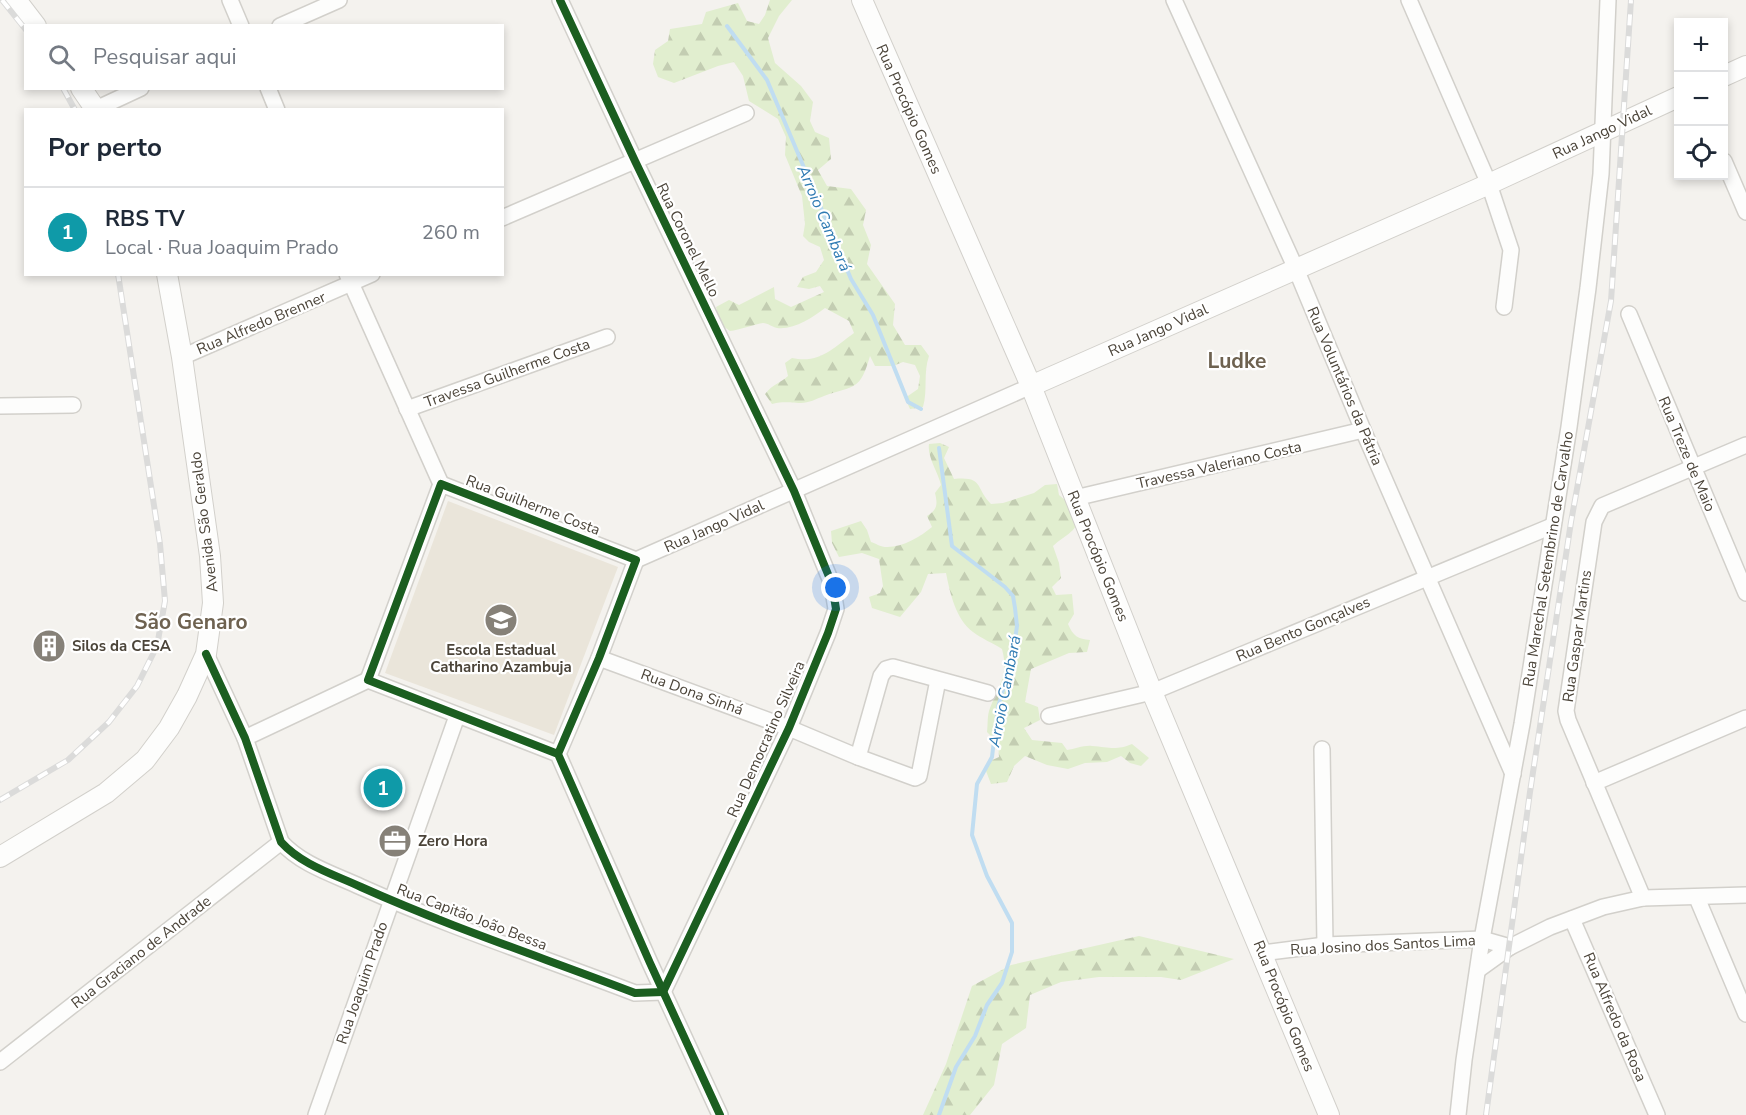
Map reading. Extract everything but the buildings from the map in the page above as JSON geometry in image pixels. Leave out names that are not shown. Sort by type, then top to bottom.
[{"type":"street","points":[[16,0],[34,24]]},
{"type":"street","points":[[230,0],[240,24]]},
{"type":"street","points":[[285,24],[339,0]]},
{"type":"street","name":"Rua Coronel Mello","points":[[560,0],[794,491]]},
{"type":"street","name":"Rua Procópio Gomes","points":[[862,0],[1030,386],[1152,693],[1329,1115]]},
{"type":"street","name":"Rua Voluntários da Pátria","points":[[1174,0],[1296,269],[1363,430],[1513,774]]},
{"type":"street","points":[[1409,0],[1489,184],[1511,250],[1504,307]]},
{"type":"street","name":"Rua Marechal Setembrino de Carvalho","points":[[1458,1115],[1482,939],[1536,638],[1588,288],[1601,174],[1608,0]]},
{"type":"street","points":[[1728,74],[1746,66]]},
{"type":"street","points":[[82,90],[95,108]]},
{"type":"street","points":[[98,108],[137,90]]},
{"type":"street","points":[[269,90],[276,108]]},
{"type":"street","name":"Rua Jango Vidal","points":[[636,560],[1489,184],[1674,99]]},
{"type":"street","points":[[504,217],[746,112]]},
{"type":"street","points":[[1728,170],[1746,212]]},
{"type":"street","name":"Avenida São Geraldo","points":[[0,857],[106,793],[145,760],[169,728],[206,654],[213,603],[210,556],[182,357],[167,276]]},
{"type":"street","name":"Rua Alfredo Brenner","points":[[182,357],[349,279]]},
{"type":"street","name":"Rua Guilherme Costa","points":[[349,279],[441,484],[636,560]]},
{"type":"street","name":"Rua Treze de Maio","points":[[1629,314],[1746,593]]},
{"type":"street","name":"Travessa Guilherme Costa","points":[[407,409],[606,337]]},
{"type":"street","points":[[0,406],[73,405]]},
{"type":"street","name":"Travessa Valeriano Costa","points":[[1075,498],[1363,430]]},
{"type":"street","points":[[1693,467],[1746,445]]},
{"type":"street","name":"Rua Gaspar Martins","points":[[1643,898],[1566,711],[1594,522],[1602,506],[1693,467]]},
{"type":"street","name":"Rua Guilherme Costa","points":[[368,680],[441,484]]},
{"type":"street","name":"Rua Democratino Silveira","points":[[663,992],[789,728],[836,609],[832,584],[794,491]]},
{"type":"street","name":"Rua Bento Gonçalves","points":[[1049,716],[1152,693],[1552,526]]},
{"type":"street","points":[[558,754],[599,658],[636,560]]},
{"type":"street","points":[[206,654],[245,738],[281,842]]},
{"type":"street","name":"Rua Dona Sinhá","points":[[599,658],[789,728],[915,778],[919,776],[938,680]]},
{"type":"street","points":[[858,757],[881,676],[886,669],[893,667],[988,693]]},
{"type":"street","points":[[245,738],[368,680],[558,754],[720,1115]]},
{"type":"street","name":"Rua Joaquim Prado","points":[[316,1115],[457,716]]},
{"type":"street","points":[[1594,783],[1746,718]]},
{"type":"street","points":[[1322,749],[1325,945]]},
{"type":"street","name":"Rua Capitão João Bessa","points":[[281,842],[292,854],[308,863],[392,901],[635,993],[663,992]]},
{"type":"street","name":"Rua Graciano de Andrade","points":[[0,1062],[281,842]]},
{"type":"street","points":[[1478,970],[1510,946],[1572,918],[1603,907],[1643,898],[1746,896]]},
{"type":"street","points":[[1697,898],[1746,1014]]},
{"type":"street","name":"Rua Alfredo da Rosa","points":[[1572,918],[1657,1115]]},
{"type":"street","name":"Rua Josino dos Santos Lima","points":[[1262,953],[1325,945],[1482,939],[1510,946]]},
{"type":"shaded area","name":"Escola Estadual Catharino Azambuja","points":[[448,501],[618,567],[554,735],[385,673]]},
{"type":"green space","points":[[770,0],[792,0],[779,16],[768,38],[775,63],[801,86],[813,102],[810,121],[815,132],[829,138],[831,159],[818,170],[827,186],[851,189],[866,210],[863,225],[871,245],[867,264],[895,304],[893,325],[905,345],[921,345],[929,356],[923,407],[910,409],[905,398],[918,389],[920,376],[915,365],[903,362],[893,366],[875,366],[870,356],[863,375],[850,388],[807,402],[772,404],[765,394],[788,376],[785,363],[792,358],[818,357],[854,333],[849,321],[825,308],[802,323],[790,327],[777,328],[763,323],[730,331],[720,324],[716,307],[729,300],[739,305],[774,287],[775,299],[791,307],[824,292],[820,286],[809,289],[797,287],[803,277],[816,272],[824,260],[820,247],[803,236],[805,224],[802,196],[785,155],[786,137],[778,119],[749,101],[743,76],[734,62],[674,83],[658,77],[653,64],[655,50],[668,41],[670,29],[702,24],[706,12],[738,3],[747,21],[759,24]]},
{"type":"green space","points":[[940,443],[949,447],[944,458],[954,479],[975,481],[991,504],[1003,503],[1034,493],[1045,485],[1057,484],[1059,495],[1071,506],[1076,515],[1076,525],[1073,530],[1053,546],[1061,578],[1052,587],[1056,595],[1072,594],[1074,614],[1068,624],[1076,636],[1090,640],[1087,652],[1069,653],[1031,669],[1025,702],[1038,707],[1040,720],[1024,728],[1032,740],[1062,743],[1067,750],[1089,746],[1116,748],[1132,744],[1149,758],[1141,766],[1130,763],[1121,756],[1107,762],[1085,763],[1068,769],[1047,765],[1025,756],[1014,766],[1007,782],[991,784],[986,771],[988,762],[999,757],[998,743],[987,732],[988,717],[1004,673],[1002,649],[976,634],[962,621],[952,597],[946,573],[928,574],[921,592],[900,617],[872,608],[869,597],[880,593],[883,586],[879,559],[862,553],[839,557],[832,543],[831,531],[861,521],[871,542],[885,547],[898,546],[910,541],[932,527],[927,516],[936,507],[935,493],[941,485],[931,459],[929,444]]},
{"type":"green space","points":[[1139,936],[1234,959],[1181,980],[1161,977],[1099,977],[1061,982],[1030,995],[1026,1028],[1002,1044],[994,1085],[970,1115],[923,1115],[946,1064],[972,986],[1011,965]]},
{"type":"waterway","name":"Arroio Cambará","points":[[727,26],[767,80],[851,279],[873,315],[908,402],[921,409]]},
{"type":"waterway","name":"Arroio Cambará","points":[[939,448],[952,546],[1005,587],[1013,596],[1017,626],[1012,660],[998,707],[992,757],[977,784],[972,835],[987,876],[1012,923],[1012,952],[1002,983],[987,1005],[975,1036],[956,1067],[939,1115]]},
{"type":"railway","points":[[2,0],[24,28]]},
{"type":"railway","points":[[1486,1115],[1530,792],[1571,522],[1611,301],[1631,0]]},
{"type":"railway","points":[[64,90],[74,108]]},
{"type":"railway","points":[[0,800],[68,760],[109,722],[137,686],[157,646],[165,601],[160,544],[118,276]]},
{"type":"cycle path","points":[[206,654],[245,738],[281,842],[298,857],[395,902],[497,942],[635,993],[663,992],[789,728],[836,609],[832,584],[794,491],[560,0]]},
{"type":"cycle path","points":[[558,754],[599,658],[636,560],[441,484],[368,680],[558,754],[720,1115]]},
{"type":"place","name":"Escola Estadual Catharino Azambuja","points":[[501,620]]},
{"type":"place","name":"Silos da CESA","points":[[49,646]]},
{"type":"place","name":"RBS TV","points":[[383,788]]},
{"type":"place","name":"Zero Hora","points":[[395,841]]},
{"type":"district","name":"Ludke","points":[[1237,361]]},
{"type":"district","name":"São Genaro","points":[[191,622]]}]
